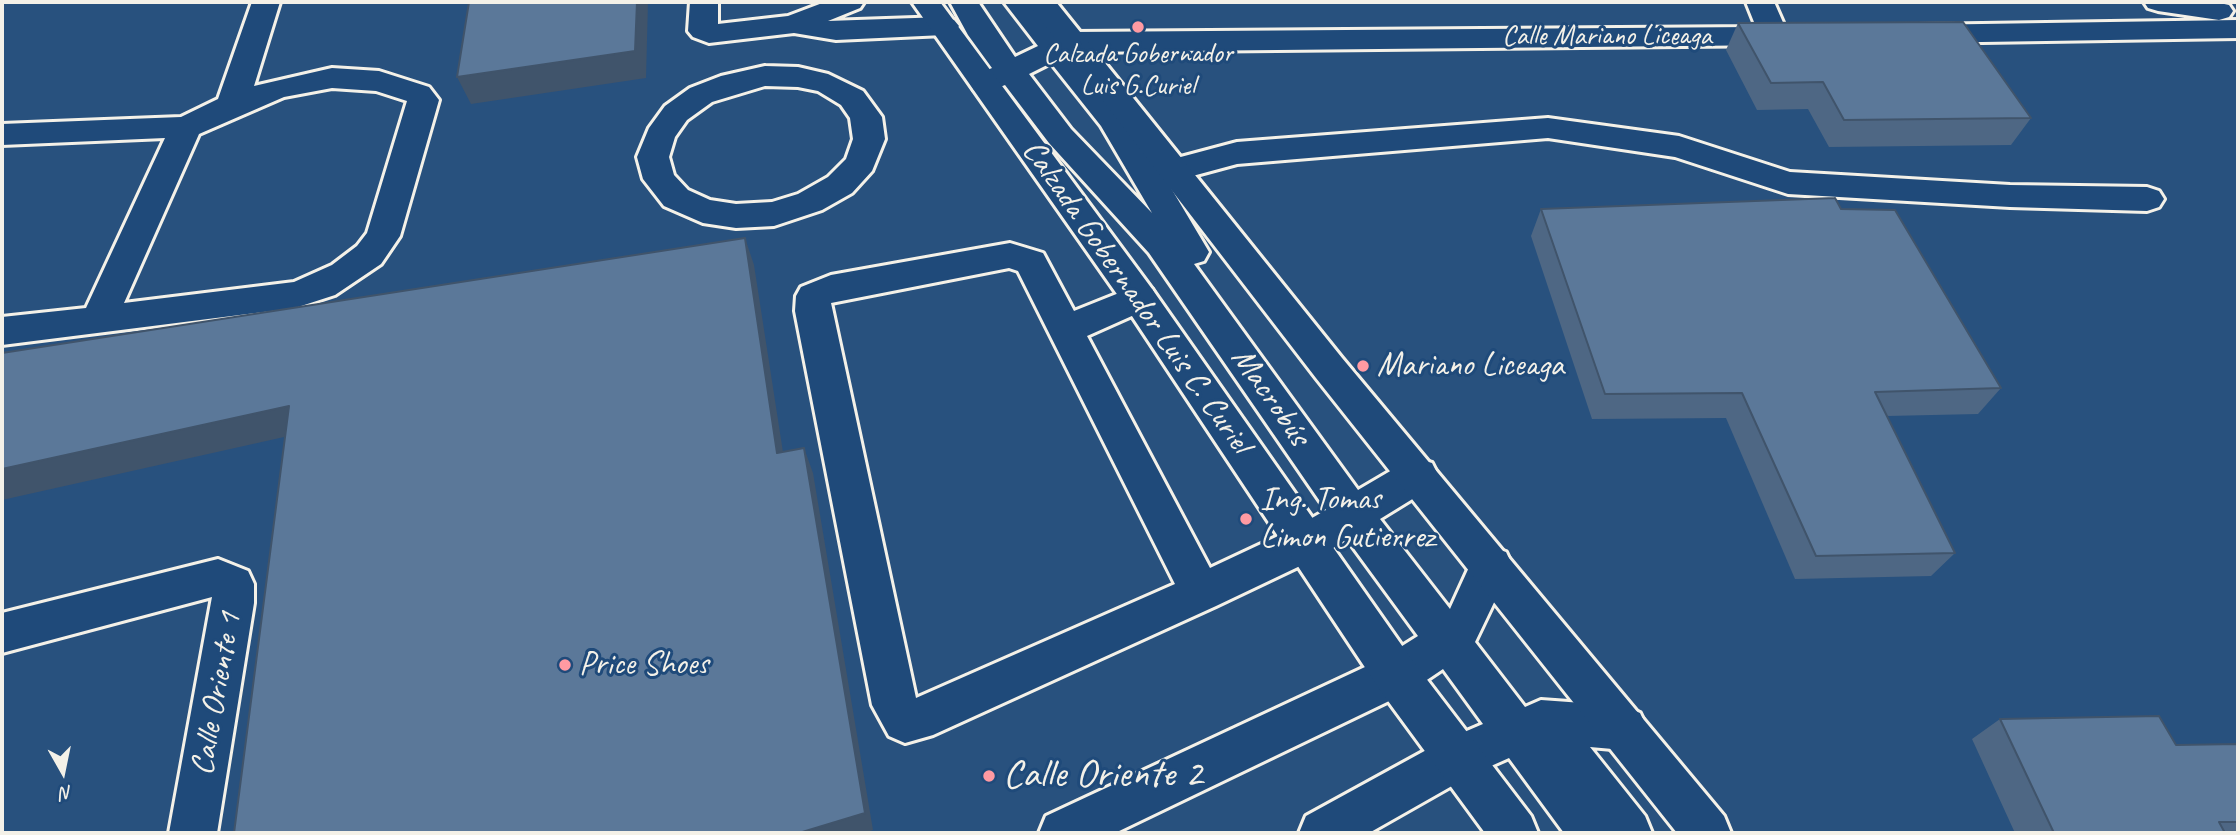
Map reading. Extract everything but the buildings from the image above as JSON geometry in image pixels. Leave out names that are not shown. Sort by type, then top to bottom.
[{"type":"main road","points":[[232,105],[266,2]]},
{"type":"main road","points":[[704,2],[705,34],[793,24],[836,31],[945,10]]},
{"type":"main road","points":[[793,24],[850,2]]},
{"type":"main road","name":"Macrobús","points":[[1018,2],[1065,45],[1113,120],[1183,240],[1363,508]]},
{"type":"main road","points":[[1041,2],[1065,45],[1174,170],[1329,368],[1707,833]]},
{"type":"main road","points":[[1760,2],[1774,36]]},
{"type":"main road","points":[[2158,2],[2235,15]]},
{"type":"main road","name":"Macrobús","points":[[945,10],[998,78],[1060,135],[1161,244],[1530,726],[1628,833]]},
{"type":"main road","points":[[1884,34],[2235,15]]},
{"type":"main road","points":[[762,27],[765,76]]},
{"type":"main road","name":"Calle Mariano Liceaga","points":[[998,78],[1065,45],[1815,35]]},
{"type":"main road","points":[[765,76],[799,77],[828,84],[852,98],[866,117],[869,139],[860,163],[841,185],[810,202],[775,214],[736,216],[703,211],[676,198],[659,179],[653,157],[660,135],[676,113],[701,95],[732,83],[765,76]]},
{"type":"main road","points":[[2,134],[186,127],[232,105],[306,80],[332,78],[379,81],[418,94],[423,100],[417,129],[383,236],[369,255],[344,274],[322,286],[295,295],[2,331]]},
{"type":"main road","name":"Calzada Gobernador Luis C. Curiel","points":[[998,78],[1139,299],[1396,675],[1514,833]]},
{"type":"main road","points":[[98,320],[186,127]]},
{"type":"main road","points":[[1174,170],[1237,153],[1548,128],[1679,147],[1788,183],[2010,196],[2147,200]]},
{"type":"main road","points":[[1201,593],[1035,266],[1017,256],[973,260],[844,285],[814,296],[813,312],[899,715],[905,721],[917,720],[1201,593],[1306,543],[1418,475]]},
{"type":"main road","points":[[1068,330],[1139,299]]},
{"type":"main road","points":[[1063,833],[1396,675],[1456,632],[1491,565]]},
{"type":"main road","name":"Calle Oriente 1","points":[[2,633],[204,580],[230,581],[234,587],[233,603],[193,833]]},
{"type":"main road","points":[[1323,833],[1457,758],[1530,726],[1624,728]]},
{"type":"main road","name":"Macrobús","points":[[1530,726],[1593,833]]},
{"type":"place","name":"Calzada Gobernador Luis G.Curiel","points":[[1138,27]]},
{"type":"place","name":"Mariano Liceaga","points":[[1363,366]]},
{"type":"place","name":"Ing. Tomas Limon Gutierrez","points":[[1246,519]]},
{"type":"place","name":"Price Shoes","points":[[565,665]]},
{"type":"place","name":"Calle Oriente 2","points":[[989,776]]}]
